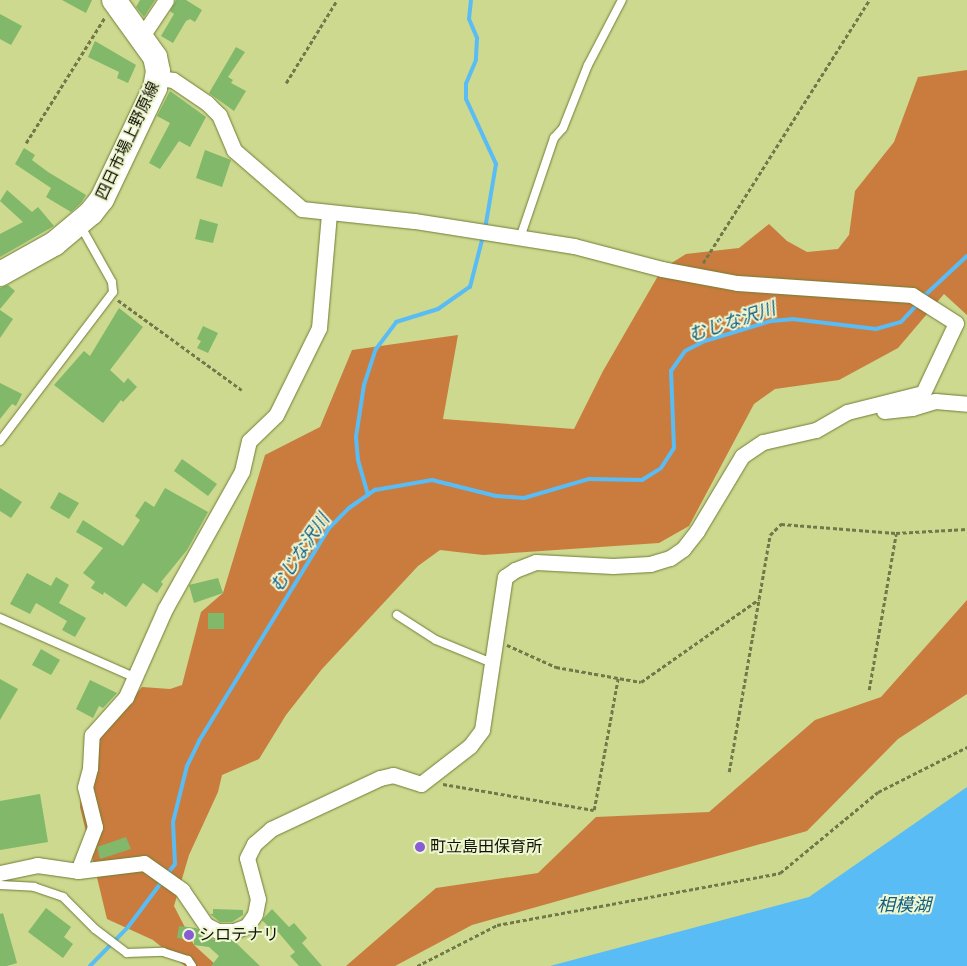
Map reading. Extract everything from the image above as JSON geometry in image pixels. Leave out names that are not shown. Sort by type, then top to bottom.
[{"type":"main road","name":"四日市場上野原線","points":[[0,274],[30,259],[80,225],[102,199],[158,78],[154,58],[142,36],[114,0]]},
{"type":"street","points":[[142,36],[166,0]]},
{"type":"street","points":[[0,873],[38,864],[78,871],[144,864],[182,890],[206,925],[218,931],[234,931],[247,926],[255,914],[258,900],[247,858],[254,844],[271,829],[380,778],[393,775],[421,784],[470,746],[482,730],[505,577],[515,570],[536,562],[623,565],[650,564],[670,558],[683,549],[697,530],[742,456],[763,442],[816,430],[847,412],[923,394],[956,323],[912,295],[737,283],[695,277],[574,246],[414,222],[329,214],[302,209],[234,150],[219,115],[207,103],[173,80],[158,78]]},
{"type":"street","points":[[78,871],[95,827],[86,787],[90,768],[92,736],[126,697],[165,608],[242,471],[249,441],[276,414],[319,328],[329,214]]},
{"type":"street","points":[[865,408],[878,411],[912,408],[935,401],[967,404]]},
{"type":"lane","points":[[520,238],[554,138],[563,128],[588,65],[622,0]]},
{"type":"lane","points":[[0,442],[111,295],[112,282],[80,225]]},
{"type":"lane","points":[[396,615],[436,640],[492,662]]},
{"type":"lane","points":[[0,618],[134,677]]},
{"type":"lane","points":[[0,885],[34,887],[63,897],[95,929],[127,953],[163,952],[188,960],[192,966]]},
{"type":"path","points":[[26,143],[114,0]]},
{"type":"path","points":[[286,83],[337,0]]},
{"type":"path","points":[[695,277],[869,0]]},
{"type":"path","points":[[111,295],[242,390]]},
{"type":"path","points":[[729,772],[770,535],[782,524],[896,533],[967,529]]},
{"type":"path","points":[[869,690],[896,533]]},
{"type":"path","points":[[496,640],[556,667],[641,682],[759,599]]},
{"type":"path","points":[[425,781],[594,810],[618,678]]},
{"type":"path","points":[[417,966],[497,925],[780,873],[878,792],[967,747]]},
{"type":"shaded area","points":[[967,70],[967,315],[944,294],[898,348],[839,380],[775,389],[754,404],[689,526],[659,543],[483,555],[440,550],[418,566],[322,669],[286,715],[259,759],[222,775],[218,792],[189,855],[174,906],[194,945],[217,966],[185,966],[153,940],[107,919],[80,807],[82,777],[103,733],[142,687],[170,689],[182,685],[201,612],[223,593],[265,455],[320,427],[352,350],[458,335],[443,419],[574,429],[603,371],[662,269],[686,254],[739,248],[769,224],[787,241],[807,252],[838,249],[849,235],[855,191],[894,142],[918,77]]},
{"type":"shaded area","points":[[967,600],[967,694],[898,739],[807,831],[472,925],[395,966],[346,966],[436,888],[538,873],[596,817],[709,812],[815,720],[881,697]]},
{"type":"water","name":"相模湖","points":[[967,787],[967,966],[550,966],[809,897]]},
{"type":"building","points":[[62,0],[92,0],[86,13]]},
{"type":"building","points":[[140,0],[155,0],[144,17],[136,7]]},
{"type":"building","points":[[176,0],[186,0],[202,10],[195,22],[190,19],[186,21],[173,43],[161,36],[174,14],[170,11]]},
{"type":"building","points":[[0,14],[22,26],[11,45],[0,39]]},
{"type":"building","points":[[95,41],[136,65],[128,83],[117,78],[119,72],[88,57]]},
{"type":"building","points":[[236,47],[245,52],[228,77],[233,80],[231,83],[246,91],[234,111],[209,93]]},
{"type":"building","points":[[170,91],[206,117],[190,147],[179,141],[160,169],[149,163],[170,123],[157,116]]},
{"type":"building","points":[[24,148],[35,155],[32,160],[86,195],[81,203],[71,212],[46,197],[51,188],[15,164]]},
{"type":"building","points":[[205,150],[231,160],[222,187],[196,178]]},
{"type":"building","points":[[7,190],[32,212],[38,207],[54,226],[0,257],[0,234],[23,222],[0,201]]},
{"type":"building","points":[[200,219],[218,224],[213,243],[195,239]]},
{"type":"building","points":[[8,285],[15,291],[0,309],[0,288]]},
{"type":"building","points":[[119,308],[143,327],[110,370],[124,383],[128,378],[137,387],[123,402],[121,400],[103,423],[54,385],[84,351],[90,356]]},
{"type":"building","points":[[0,310],[13,319],[0,338]]},
{"type":"building","points":[[203,326],[218,333],[208,353],[197,348],[201,341],[197,339]]},
{"type":"building","points":[[0,383],[22,394],[16,406],[12,404],[0,419]]},
{"type":"building","points":[[182,459],[217,484],[208,496],[174,471]]},
{"type":"building","points":[[0,488],[22,502],[11,518],[0,511]]},
{"type":"building","points":[[165,488],[208,512],[187,550],[161,582],[163,584],[157,593],[143,583],[126,607],[104,592],[103,595],[91,588],[95,582],[83,573],[103,548],[76,532],[83,520],[123,546],[140,520],[135,516],[145,501],[154,507]]},
{"type":"building","points":[[59,492],[79,503],[69,519],[50,508]]},
{"type":"building","points":[[27,573],[51,586],[56,577],[69,585],[59,603],[86,618],[75,637],[62,630],[67,621],[36,603],[30,614],[10,604]]},
{"type":"building","points":[[218,578],[223,593],[194,603],[189,585]]},
{"type":"building","points":[[208,613],[224,613],[224,629],[208,629]]},
{"type":"building","points":[[41,649],[60,660],[51,675],[32,665]]},
{"type":"building","points":[[0,679],[18,689],[0,720]]},
{"type":"building","points":[[90,680],[117,693],[103,708],[99,706],[93,718],[76,709]]},
{"type":"building","points":[[40,794],[48,842],[0,850],[0,801]]},
{"type":"building","points":[[126,837],[131,849],[100,859],[97,847]]},
{"type":"building","points":[[46,908],[71,927],[64,937],[73,944],[63,958],[28,932]]},
{"type":"building","points":[[213,909],[243,910],[243,915],[232,922],[220,922],[210,914],[213,914]]},
{"type":"building","points":[[272,909],[289,927],[294,923],[307,938],[302,943],[322,966],[299,966],[290,956],[295,952],[278,932],[276,934],[262,920]]},
{"type":"building","points":[[3,913],[17,963],[7,966],[0,966],[0,914]]},
{"type":"building","points":[[179,926],[196,928],[214,940],[233,940],[260,966],[211,966],[219,956],[209,947],[194,945],[194,940],[177,938]]},
{"type":"waterway","points":[[471,0],[469,19],[477,38],[476,60],[466,84],[466,99],[496,164],[485,229]]},
{"type":"waterway","points":[[368,495],[358,460],[356,437],[364,385],[376,349],[396,322],[438,309],[470,287],[483,236]]},
{"type":"waterway","name":"むじな沢川","points":[[923,297],[967,256]]},
{"type":"waterway","name":"むじな沢川","points":[[167,874],[175,864],[173,822],[187,766],[199,741],[329,528],[349,508],[375,490],[432,480],[496,496],[524,498],[589,479],[642,480],[661,468],[674,448],[671,371],[685,351],[705,341],[771,321],[792,319],[876,329],[901,322],[919,303]]},
{"type":"waterway","name":"むじな沢川","points":[[90,966],[128,927],[163,880]]},
{"type":"place","name":"町立島田保育所","points":[[420,847]]},
{"type":"place","name":"シロテナリ","points":[[189,935]]}]
